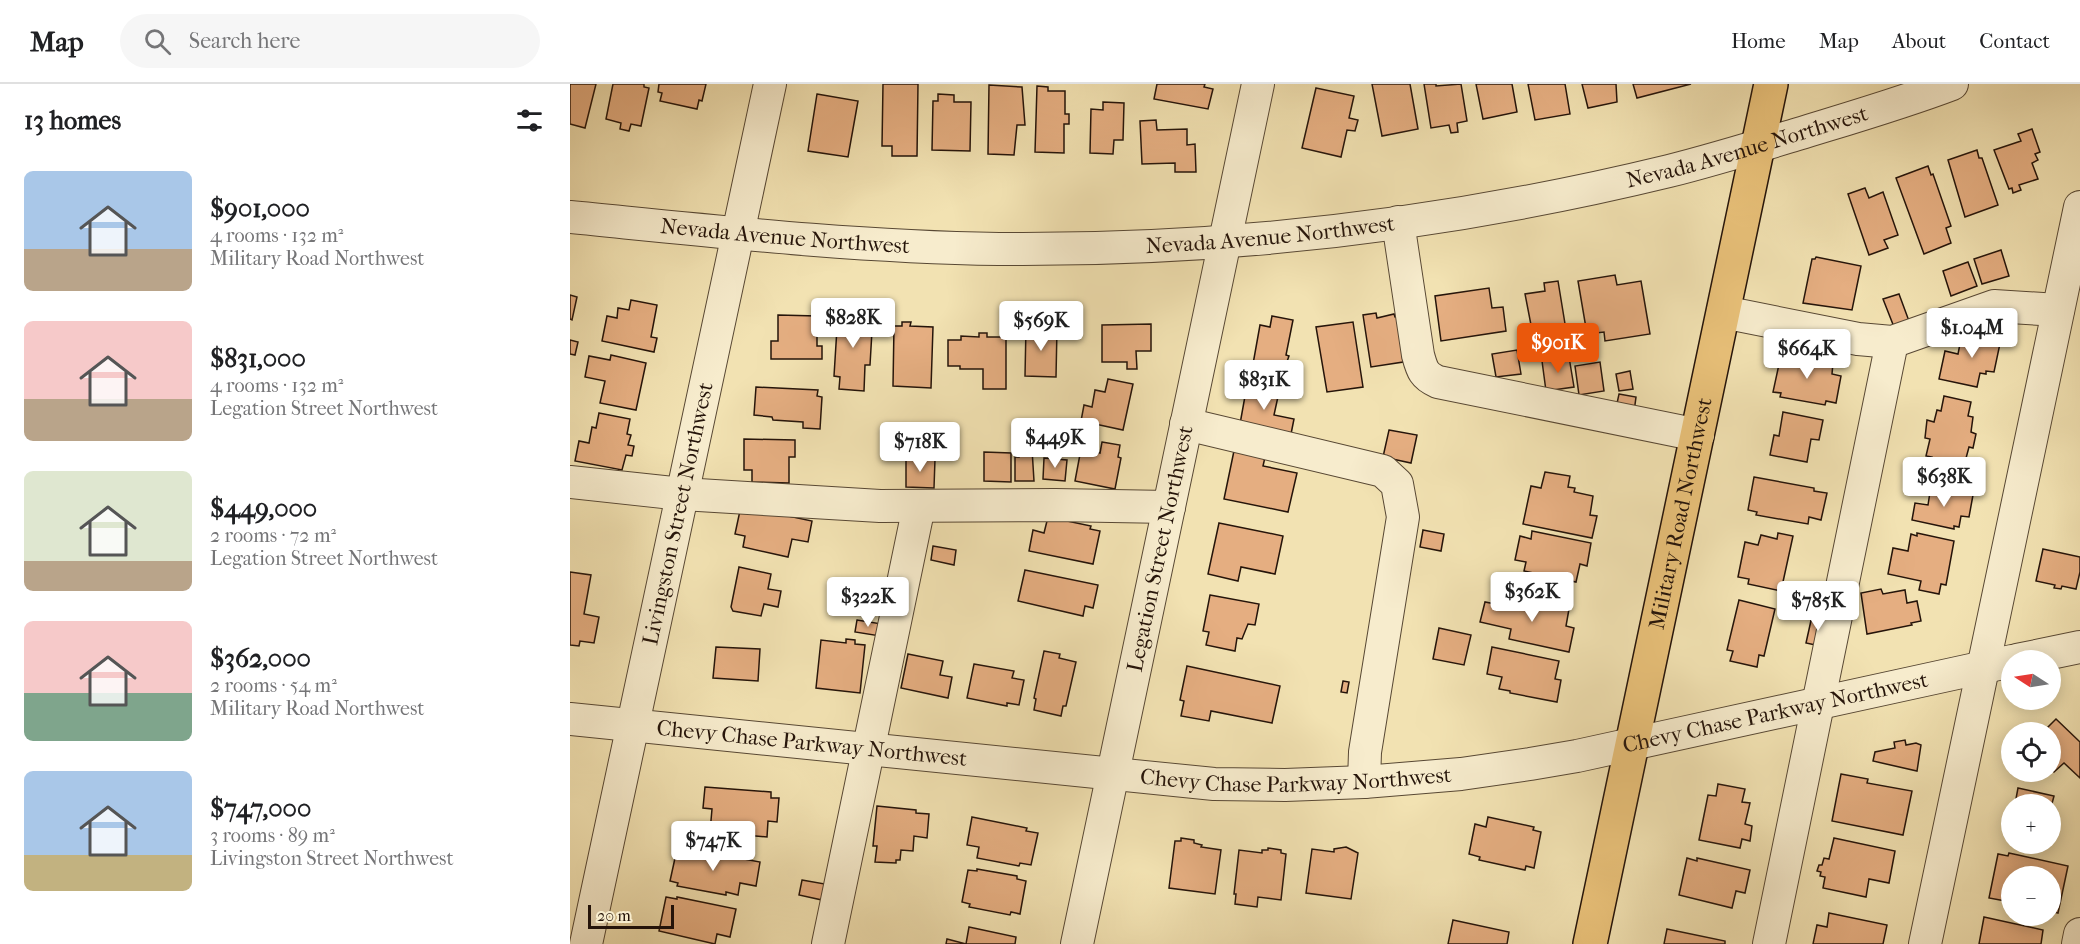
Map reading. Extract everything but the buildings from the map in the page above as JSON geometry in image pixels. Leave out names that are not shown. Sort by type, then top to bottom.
[{"type":"main road","name":"Military Road Northwest","points":[[1590,944],[1771,84]]},
{"type":"street","name":"Livingston Street Northwest","points":[[586,944],[770,84]]},
{"type":"street","name":"Legation Street Northwest","points":[[1077,944],[1258,84]]},
{"type":"street","name":"Nevada Avenue Northwest","points":[[570,216],[866,244],[978,248],[1101,247],[1225,240],[1312,232],[1492,208],[1671,171],[1875,111],[1952,84]]},
{"type":"street","points":[[1925,944],[1997,664],[2058,310],[2080,207]]},
{"type":"street","points":[[1398,222],[1418,355],[1422,372],[1428,377],[1438,382],[1698,435]]},
{"type":"street","points":[[1723,312],[1858,339],[1893,342],[1994,306],[2058,310]]},
{"type":"street","points":[[1770,944],[1893,342]]},
{"type":"street","points":[[1186,424],[1383,471],[1397,484],[1402,517],[1365,752],[1364,782]]},
{"type":"street","points":[[570,482],[682,494],[880,507],[1169,507]]},
{"type":"street","points":[[828,944],[919,506]]},
{"type":"street","points":[[2061,651],[2080,647]]},
{"type":"street","name":"Chevy Chase Parkway Northwest","points":[[570,719],[1214,784],[1285,785],[1364,782],[1461,774],[1577,756],[1997,664]]},
{"type":"street","points":[[2078,944],[2080,934]]}]
